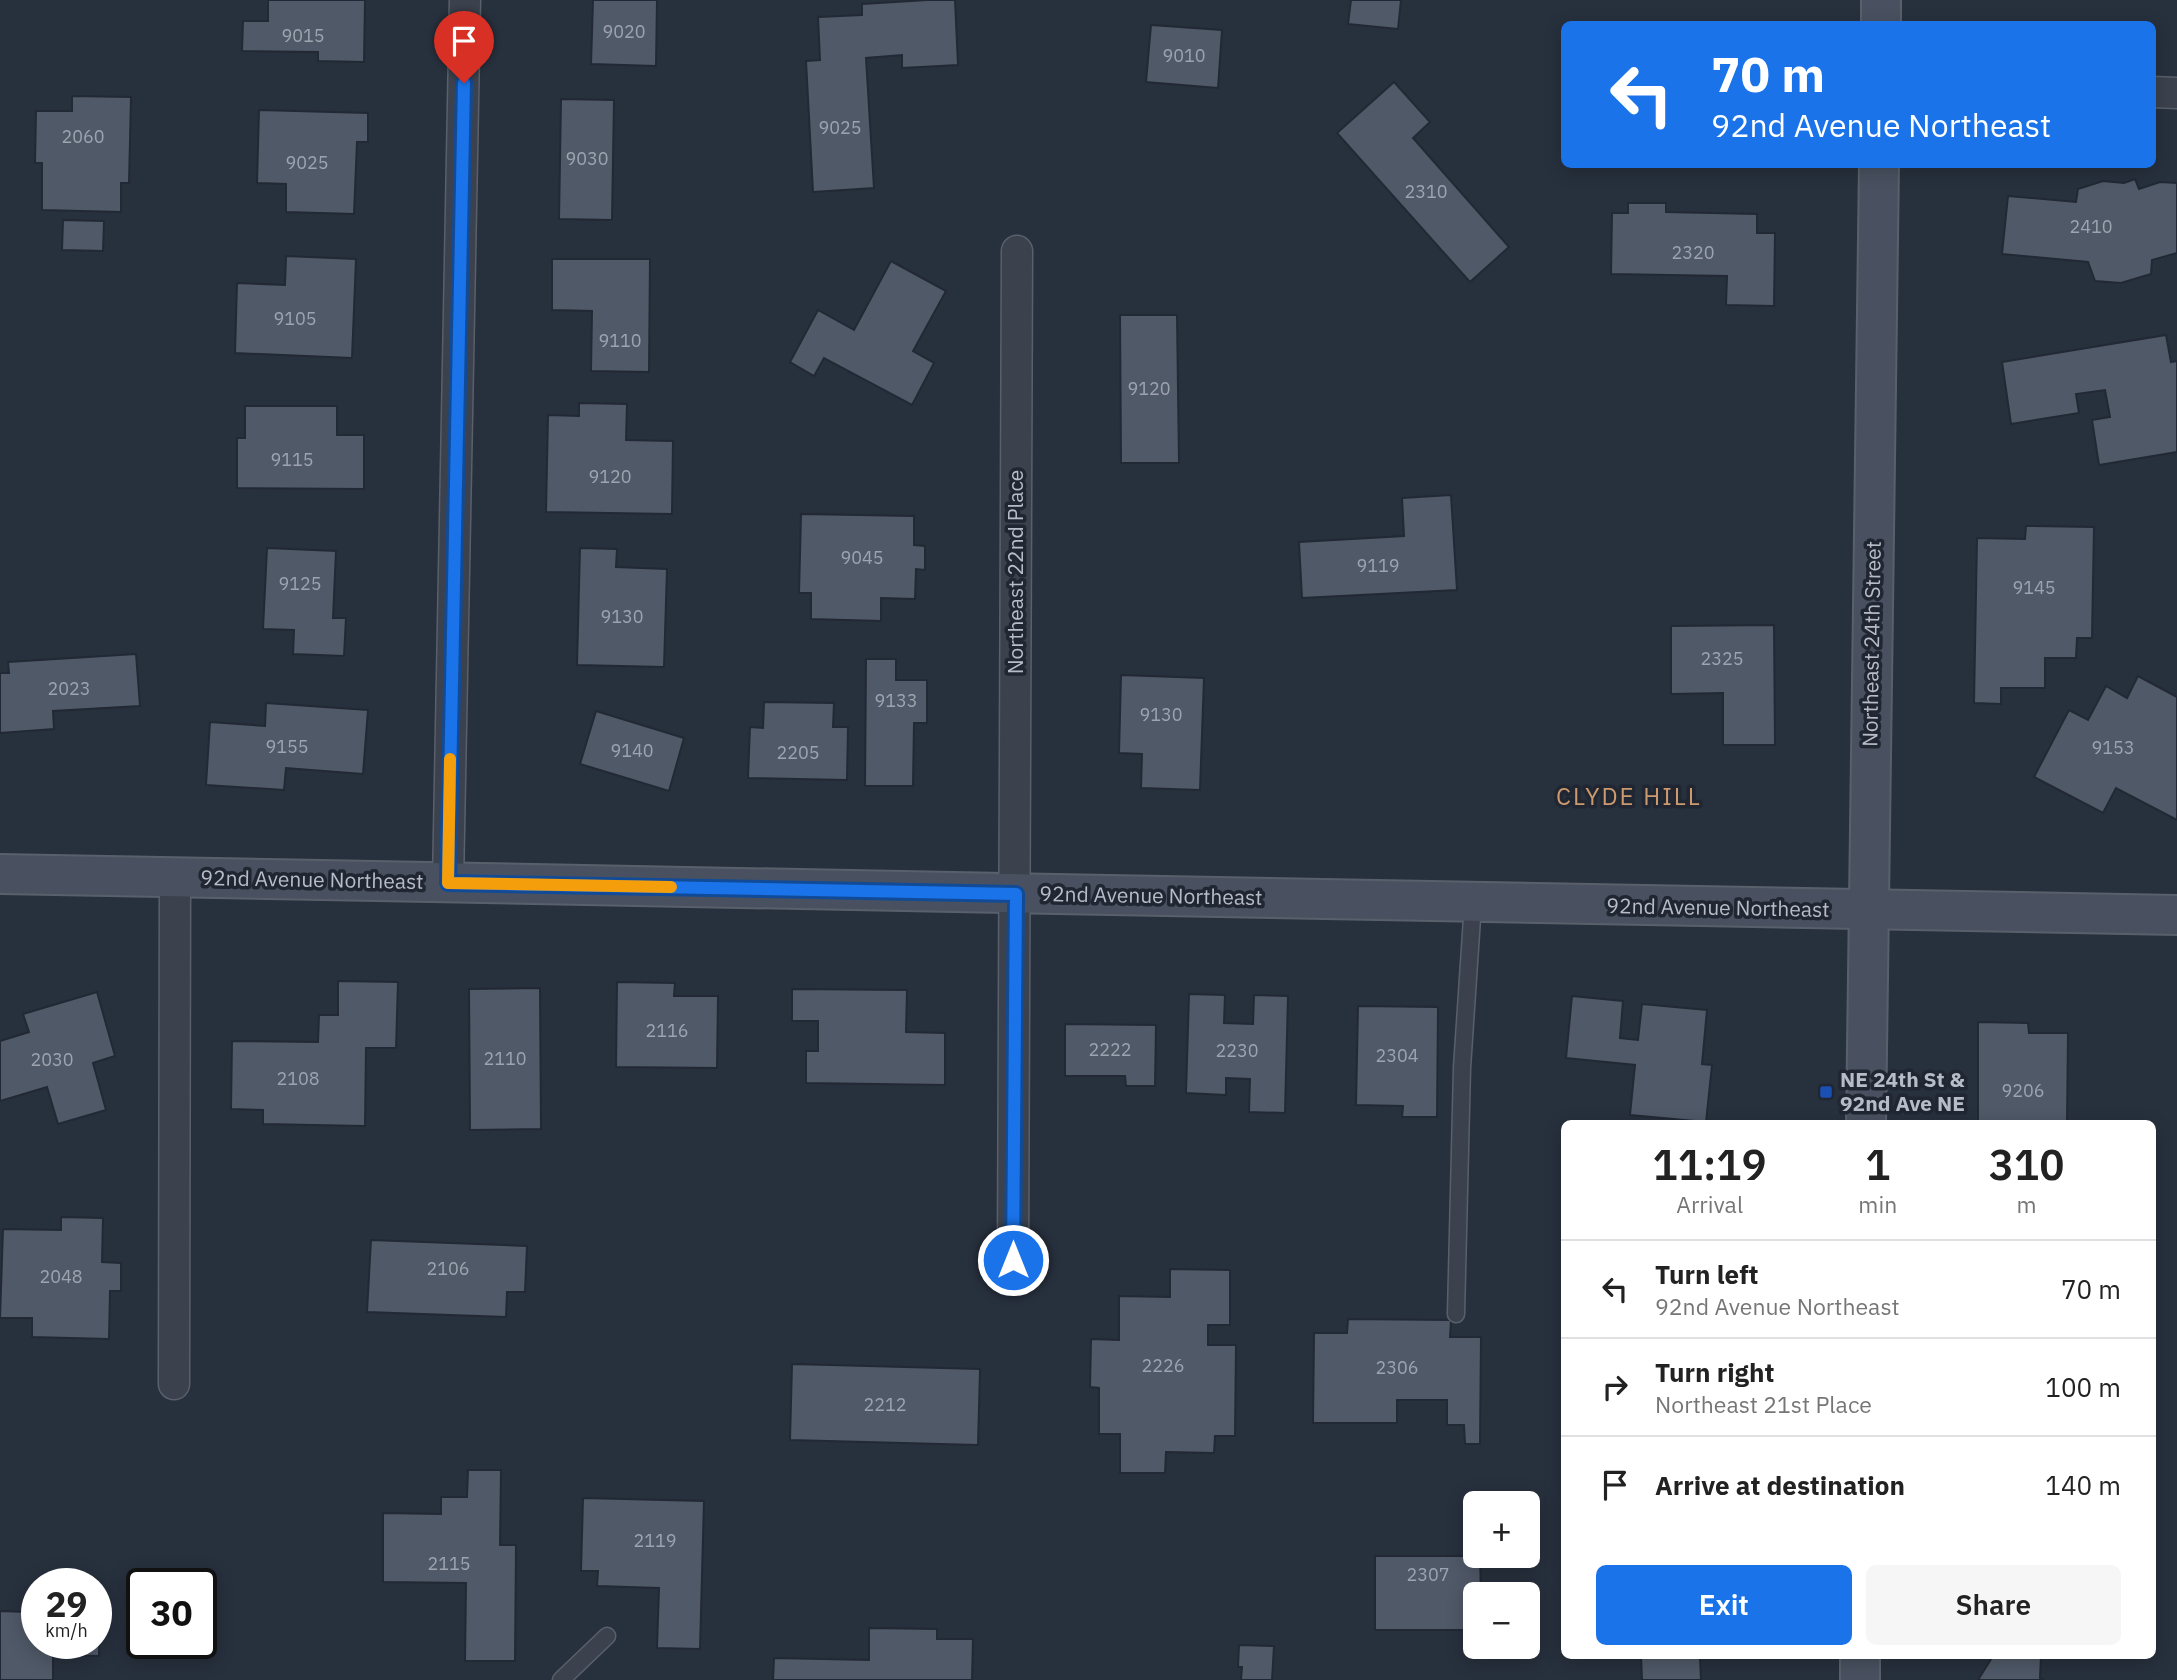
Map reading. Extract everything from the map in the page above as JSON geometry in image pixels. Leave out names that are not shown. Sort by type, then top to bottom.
[{"type":"main road","points":[[1881,0],[1881,21]]},
{"type":"main road","name":"Northeast 24th Street","points":[[1866,1120],[1879,168]]},
{"type":"main road","name":"92nd Avenue Northeast","points":[[0,874],[2177,915]]},
{"type":"main road","points":[[1860,1659],[1860,1680]]},
{"type":"street","points":[[448,883],[466,0]]},
{"type":"street","points":[[2156,92],[2177,93]]},
{"type":"street","name":"Northeast 22nd Place","points":[[1013,1260],[1017,251]]},
{"type":"street","points":[[174,1384],[175,877]]},
{"type":"lane","points":[[1456,1314],[1462,1068],[1473,903]]},
{"type":"lane","points":[[561,1680],[607,1636]]},
{"type":"building","points":[[268,0],[365,0],[364,62],[318,61],[318,52],[242,51],[243,21],[268,21]]},
{"type":"building","points":[[593,0],[657,0],[656,66],[591,64]]},
{"type":"building","points":[[955,0],[958,65],[902,68],[902,55],[866,58],[874,188],[813,192],[806,61],[820,60],[818,17],[862,15],[862,4]]},
{"type":"building","points":[[1351,0],[1401,0],[1398,29],[1348,24]]},
{"type":"building","points":[[1151,25],[1222,30],[1218,88],[1146,82]]},
{"type":"building","points":[[1394,82],[1430,122],[1413,138],[1509,247],[1470,282],[1337,133]]},
{"type":"building","points":[[72,96],[131,97],[129,183],[121,183],[121,212],[42,210],[42,163],[35,163],[36,111],[72,111]]},
{"type":"building","points":[[561,99],[614,100],[612,220],[559,219]]},
{"type":"building","points":[[259,110],[368,113],[368,142],[357,142],[354,214],[286,212],[286,184],[257,183]]},
{"type":"building","points":[[2135,179],[2139,189],[2160,182],[2177,183],[2177,253],[2152,260],[2151,274],[2121,283],[2095,281],[2088,262],[2002,254],[2008,196],[2076,202],[2078,189],[2103,181],[2124,183]]},
{"type":"building","points":[[1628,203],[1666,203],[1666,212],[1757,214],[1757,233],[1775,233],[1774,306],[1726,305],[1727,276],[1611,274],[1612,213],[1628,213]]},
{"type":"building","points":[[63,220],[104,221],[103,251],[62,250]]},
{"type":"building","points":[[286,256],[356,259],[352,358],[235,353],[237,283],[285,285]]},
{"type":"building","points":[[552,259],[650,259],[649,372],[591,371],[592,311],[552,310]]},
{"type":"building","points":[[891,261],[946,291],[913,351],[934,363],[912,405],[824,358],[814,376],[790,362],[818,310],[854,330]]},
{"type":"building","points":[[1120,315],[1177,315],[1179,463],[1121,463]]},
{"type":"building","points":[[2166,335],[2171,362],[2177,361],[2177,452],[2099,465],[2092,420],[2110,417],[2105,390],[2076,394],[2079,413],[2011,424],[2002,362]]},
{"type":"building","points":[[579,403],[627,404],[626,440],[673,441],[672,514],[546,512],[548,415],[579,416]]},
{"type":"building","points":[[245,406],[337,406],[337,435],[364,435],[364,489],[237,488],[237,438],[245,438]]},
{"type":"building","points":[[1451,495],[1457,590],[1302,598],[1299,542],[1404,536],[1402,498]]},
{"type":"building","points":[[801,514],[914,516],[914,545],[925,546],[925,570],[916,569],[915,599],[881,598],[881,621],[811,619],[811,593],[799,593]]},
{"type":"building","points":[[2026,526],[2094,527],[2092,638],[2077,638],[2076,658],[2045,658],[2045,688],[2001,688],[2001,704],[1974,703],[1977,538],[2025,539]]},
{"type":"building","points":[[267,548],[336,551],[333,618],[346,618],[344,656],[293,654],[294,630],[263,629]]},
{"type":"building","points":[[580,548],[617,549],[616,567],[667,569],[664,667],[577,665]]},
{"type":"building","points":[[1774,625],[1775,745],[1723,745],[1723,693],[1671,694],[1671,626]]},
{"type":"building","points":[[136,654],[140,706],[53,711],[54,729],[0,733],[0,673],[9,673],[8,662]]},
{"type":"building","points":[[866,659],[896,659],[896,680],[927,680],[927,723],[914,723],[913,786],[865,786]]},
{"type":"building","points":[[1121,675],[1204,678],[1200,790],[1141,788],[1142,754],[1119,753]]},
{"type":"building","points":[[2138,676],[2177,697],[2177,820],[2116,788],[2103,813],[2034,777],[2069,710],[2088,720],[2106,686],[2127,698]]},
{"type":"building","points":[[764,702],[834,703],[833,727],[848,727],[847,780],[748,778],[750,727],[763,728]]},
{"type":"building","points":[[266,703],[368,710],[363,774],[286,768],[284,790],[206,785],[210,722],[265,726]]},
{"type":"building","points":[[596,711],[684,738],[669,791],[580,764]]},
{"type":"building","points":[[338,981],[398,982],[396,1048],[366,1048],[365,1126],[263,1124],[263,1110],[231,1109],[232,1041],[318,1042],[319,1015],[338,1015]]},
{"type":"building","points":[[617,982],[675,983],[674,996],[718,996],[717,1068],[616,1067]]},
{"type":"building","points":[[540,988],[541,1129],[470,1130],[469,989]]},
{"type":"building","points":[[792,989],[907,990],[906,1032],[945,1033],[945,1085],[806,1083],[806,1051],[818,1051],[818,1021],[792,1021]]},
{"type":"building","points":[[97,992],[115,1056],[93,1063],[106,1110],[58,1124],[47,1087],[0,1101],[0,1041],[29,1032],[23,1014]]},
{"type":"building","points":[[1189,994],[1225,995],[1224,1023],[1253,1024],[1254,995],[1288,996],[1285,1113],[1249,1112],[1250,1079],[1226,1078],[1226,1095],[1186,1093]]},
{"type":"building","points":[[1572,996],[1623,1001],[1620,1038],[1638,1040],[1642,1004],[1707,1010],[1702,1064],[1712,1065],[1706,1120],[1630,1115],[1635,1065],[1566,1058]]},
{"type":"building","points":[[1358,1006],[1438,1007],[1437,1117],[1402,1117],[1403,1106],[1356,1105]]},
{"type":"building","points":[[1978,1022],[2028,1023],[2029,1033],[2068,1033],[2067,1120],[1978,1120]]},
{"type":"building","points":[[1065,1024],[1156,1025],[1155,1086],[1126,1086],[1125,1076],[1065,1076]]},
{"type":"building","points":[[61,1217],[103,1218],[102,1262],[121,1263],[121,1291],[110,1291],[109,1339],[32,1337],[32,1318],[0,1318],[3,1229],[61,1230]]},
{"type":"building","points":[[371,1240],[527,1246],[525,1292],[507,1292],[506,1317],[367,1312]]},
{"type":"building","points":[[1170,1269],[1230,1270],[1230,1325],[1208,1325],[1208,1345],[1236,1345],[1235,1436],[1215,1436],[1214,1453],[1166,1452],[1165,1473],[1120,1473],[1120,1434],[1099,1434],[1099,1388],[1090,1387],[1091,1339],[1119,1340],[1119,1296],[1170,1297]]},
{"type":"building","points":[[1348,1319],[1451,1320],[1450,1337],[1481,1337],[1480,1444],[1465,1444],[1464,1425],[1447,1425],[1447,1400],[1397,1400],[1397,1423],[1313,1423],[1314,1333],[1347,1333]]},
{"type":"building","points":[[792,1364],[980,1369],[978,1445],[790,1440]]},
{"type":"building","points":[[468,1470],[501,1470],[500,1545],[516,1545],[515,1661],[465,1661],[466,1583],[383,1582],[383,1513],[441,1514],[441,1497],[467,1497]]},
{"type":"building","points":[[583,1498],[704,1501],[700,1649],[657,1648],[659,1588],[597,1586],[598,1571],[581,1571]]},
{"type":"building","points":[[1375,1556],[1463,1556],[1463,1568],[1480,1568],[1481,1582],[1463,1582],[1463,1630],[1375,1630]]},
{"type":"building","points":[[0,1611],[21,1612],[21,1659],[53,1659],[53,1680],[0,1680]]},
{"type":"building","points":[[869,1628],[937,1629],[937,1639],[973,1639],[972,1680],[773,1680],[774,1658],[869,1660]]},
{"type":"building","points":[[1239,1645],[1274,1646],[1272,1680],[1241,1680],[1242,1667],[1238,1667]]},
{"type":"building","points":[[1641,1659],[1700,1659],[1701,1680],[1642,1680]]},
{"type":"building","points":[[1991,1659],[2041,1659],[2040,1678],[2044,1680],[1978,1680]]},
{"type":"slow traffic","points":[[450,759],[448,883],[671,887]]},
{"type":"place","name":"NE 24th St & 92nd Ave NE","points":[[1826,1092]]},
{"type":"district","name":"CLYDE HILL","points":[[1629,797]]},
{"type":"route","points":[[464,83],[448,883],[1016,894],[1013,1260]]}]
